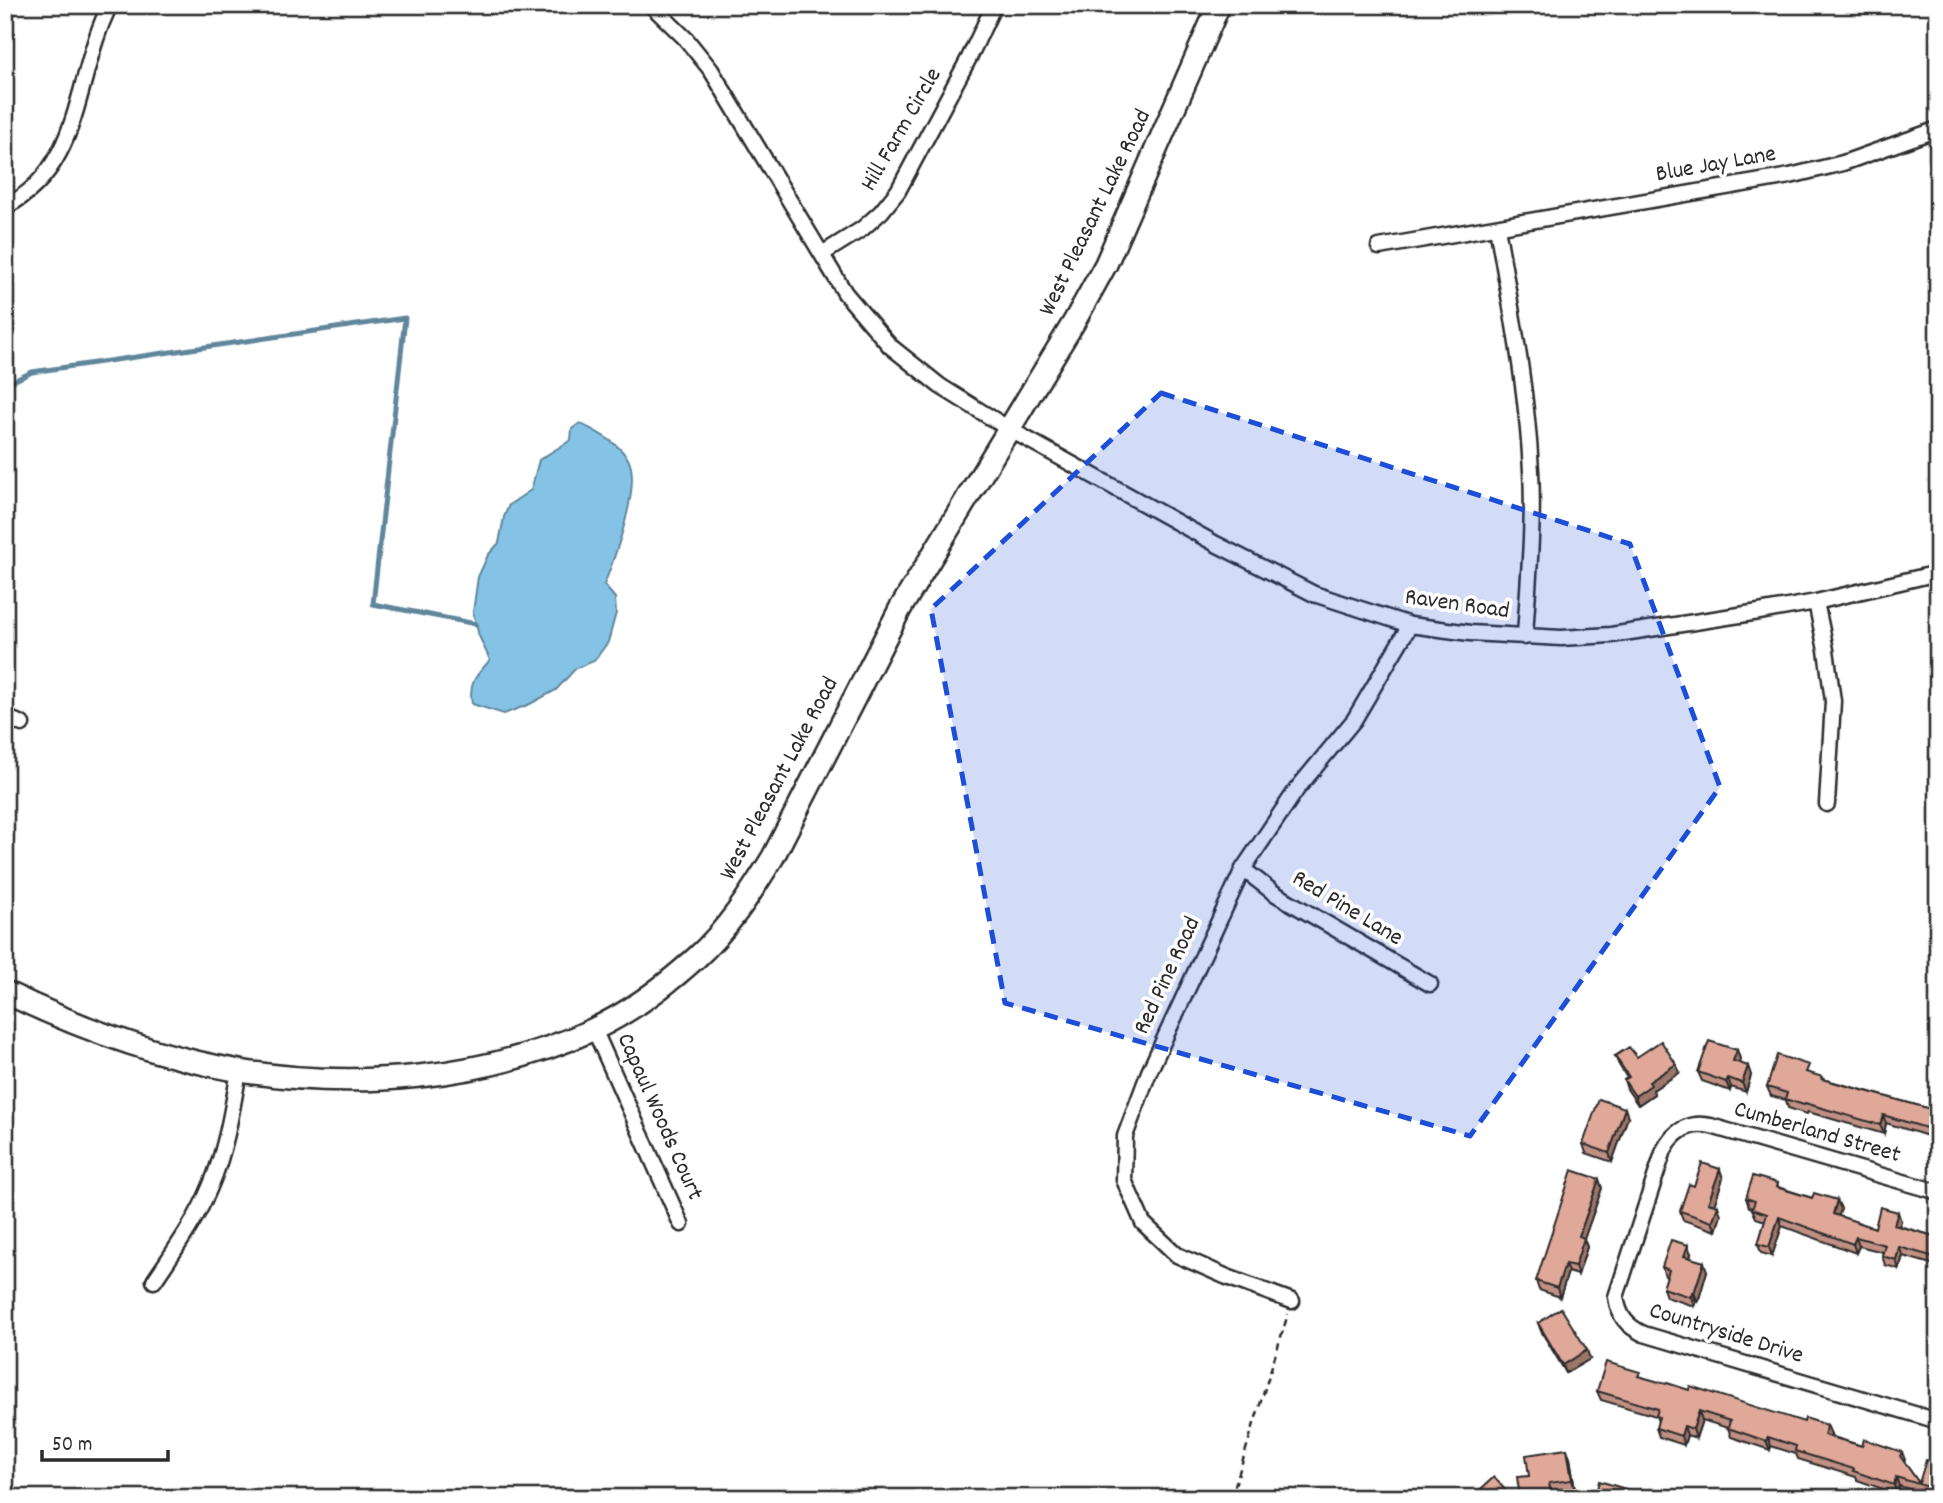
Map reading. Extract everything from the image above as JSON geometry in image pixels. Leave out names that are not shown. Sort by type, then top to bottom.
[{"type":"street","points":[[5,207],[36,187],[50,172],[61,152],[92,47],[110,5]]},
{"type":"street","points":[[651,5],[686,39],[712,70],[845,293],[890,346],[925,375],[1009,429]]},
{"type":"street","name":"Hill Farm Circle","points":[[822,254],[862,229],[898,191],[944,107],[994,5]]},
{"type":"street","name":"West Pleasant Lake Road","points":[[5,992],[50,1013],[143,1047],[191,1061],[239,1071],[330,1079],[374,1079],[430,1074],[526,1054],[594,1029],[667,984],[726,926],[751,892],[772,857],[900,609],[1069,331],[1105,264],[1219,5]]},
{"type":"street","name":"Blue Jay Lane","points":[[1380,247],[1790,176],[1843,163],[1938,129]]},
{"type":"street","points":[[1497,226],[1528,426],[1531,535],[1525,637]]},
{"type":"street","name":"Raven Road","points":[[1009,429],[1216,544],[1314,594],[1410,625],[1470,634],[1525,637],[1611,635],[1816,602],[1938,573]]},
{"type":"street","points":[[1816,602],[1833,701],[1827,804]]},
{"type":"street","name":"Red Pine Road","points":[[1292,1301],[1177,1255],[1143,1223],[1124,1180],[1125,1136],[1149,1072],[1243,869],[1297,789],[1354,720],[1410,625]]},
{"type":"street","points":[[5,717],[22,724]]},
{"type":"street","name":"Red Pine Lane","points":[[1243,869],[1274,893],[1430,984]]},
{"type":"street","name":"Capaul Woods Court","points":[[594,1029],[681,1224]]},
{"type":"street","points":[[154,1281],[194,1219],[210,1188],[224,1147],[239,1071]]},
{"type":"street","name":"Cumberland Street","points":[[1683,1128],[1695,1125],[1711,1126],[1938,1192]]},
{"type":"street","name":"Countryside Drive","points":[[1683,1128],[1670,1139],[1664,1150],[1618,1286],[1618,1309],[1624,1321],[1644,1334],[1938,1421]]},
{"type":"path","points":[[1231,1498],[1292,1301]]},
{"type":"highlighted area","points":[[1161,393],[1630,544],[1720,787],[1470,1136],[1005,1003],[931,609]]},
{"type":"water","points":[[580,423],[618,447],[628,459],[631,471],[632,486],[625,522],[604,585],[615,598],[616,613],[608,642],[594,661],[576,668],[556,690],[530,704],[504,714],[472,704],[473,684],[490,660],[479,636],[473,612],[478,577],[488,555],[499,543],[509,505],[531,490],[539,460],[571,440],[572,429]]},
{"type":"building","points":[[1661,1041],[1676,1064],[1649,1082],[1651,1085],[1635,1096],[1624,1080],[1629,1077],[1615,1056],[1629,1047],[1637,1057]]},
{"type":"building","points":[[1709,1041],[1737,1050],[1733,1061],[1748,1066],[1742,1083],[1728,1078],[1726,1082],[1698,1072]]},
{"type":"building","points":[[1777,1055],[1809,1065],[1806,1072],[1823,1077],[1822,1079],[1938,1111],[1938,1142],[1930,1140],[1933,1130],[1883,1115],[1880,1125],[1785,1099],[1787,1093],[1767,1087]]},
{"type":"building","points":[[1599,1099],[1625,1108],[1609,1153],[1583,1144]]},
{"type":"building","points":[[1702,1163],[1720,1169],[1708,1203],[1718,1206],[1712,1222],[1680,1211],[1689,1184],[1694,1186]]},
{"type":"building","points":[[1572,1170],[1599,1179],[1579,1236],[1584,1238],[1575,1266],[1565,1264],[1557,1288],[1536,1281]]},
{"type":"building","points":[[1753,1176],[1777,1183],[1776,1187],[1812,1198],[1814,1193],[1837,1200],[1833,1214],[1875,1228],[1880,1207],[1898,1212],[1894,1225],[1934,1236],[1938,1225],[1938,1258],[1899,1247],[1896,1260],[1882,1256],[1885,1245],[1856,1237],[1853,1244],[1779,1217],[1769,1247],[1758,1244],[1767,1214],[1752,1209],[1755,1201],[1746,1198]]},
{"type":"building","points":[[1671,1240],[1688,1245],[1684,1256],[1704,1262],[1691,1297],[1663,1288],[1669,1270],[1662,1267]]},
{"type":"building","points":[[1561,1308],[1587,1350],[1563,1365],[1538,1323]]},
{"type":"building","points":[[1606,1362],[1640,1372],[1638,1376],[1666,1384],[1689,1390],[1690,1386],[1804,1422],[1805,1418],[1827,1425],[1824,1435],[1862,1446],[1864,1439],[1902,1452],[1900,1456],[1919,1483],[1926,1460],[1938,1464],[1938,1490],[1896,1477],[1894,1485],[1853,1471],[1854,1469],[1795,1451],[1796,1446],[1768,1437],[1766,1441],[1728,1428],[1730,1421],[1699,1411],[1693,1429],[1684,1426],[1681,1436],[1656,1428],[1658,1409],[1597,1391]]},
{"type":"building","points":[[1567,1449],[1572,1480],[1549,1483],[1551,1493],[1520,1498],[1517,1477],[1529,1476],[1526,1455]]},
{"type":"building","points":[[1494,1477],[1512,1498],[1471,1498]]},
{"type":"building","points":[[1599,1481],[1636,1492],[1635,1498],[1595,1498]]},
{"type":"waterway","points":[[5,385],[32,372],[405,318],[373,604],[476,624]]}]
